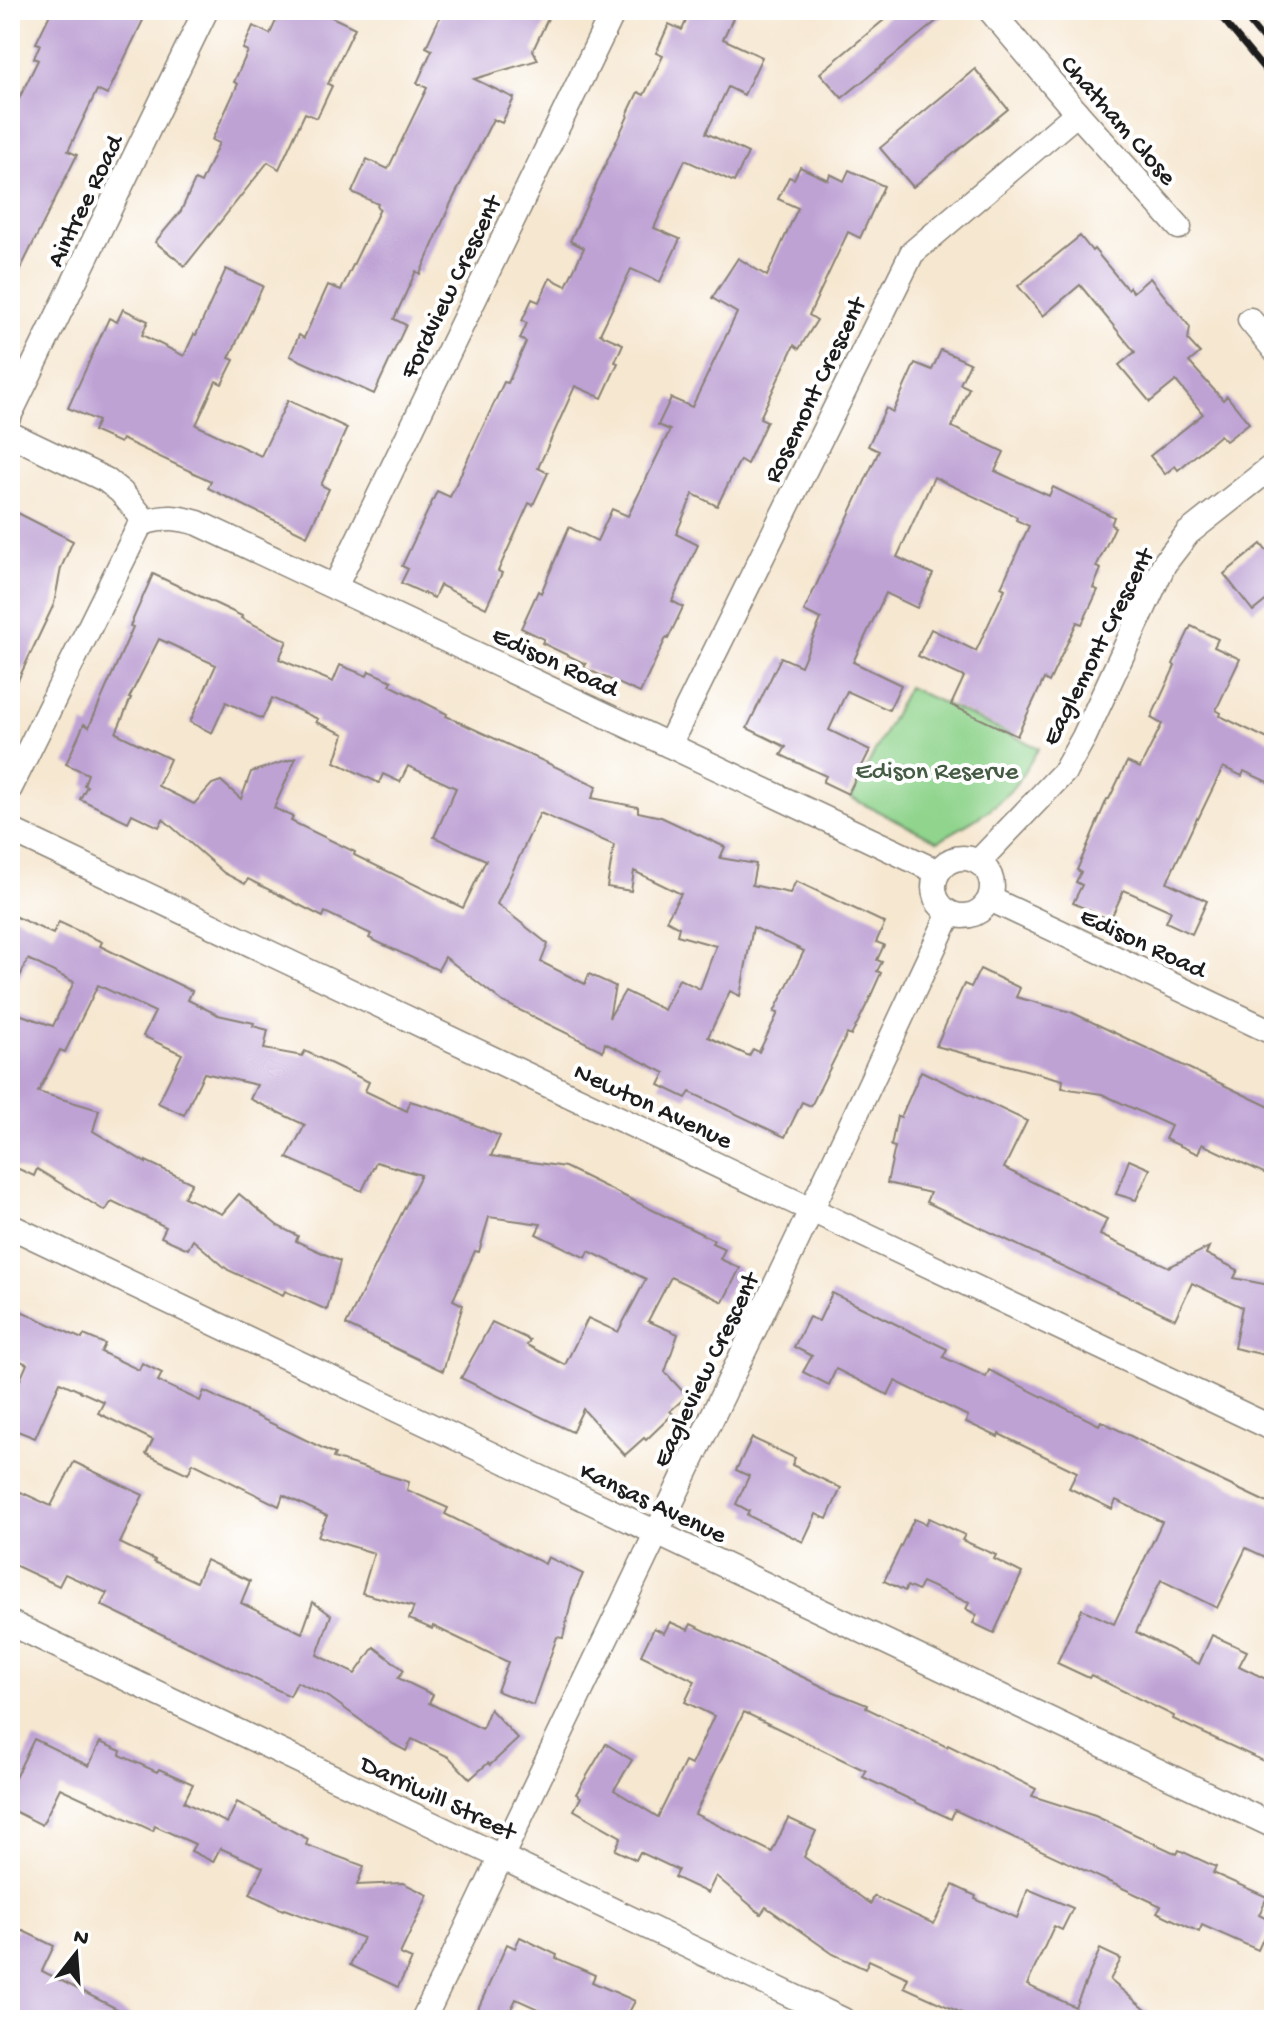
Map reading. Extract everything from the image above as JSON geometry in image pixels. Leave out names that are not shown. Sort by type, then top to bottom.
[{"type":"street","name":"Aintree Road","points":[[10,414],[206,10]]},
{"type":"street","name":"Fordview Crescent","points":[[335,587],[614,10]]},
{"type":"street","name":"Chatham Close","points":[[990,10],[1179,227]]},
{"type":"street","name":"Rosemont Crescent","points":[[669,745],[912,253],[1077,113]]},
{"type":"street","points":[[1250,320],[1274,349]]},
{"type":"street","points":[[10,434],[106,480],[121,492],[144,523],[10,788]]},
{"type":"street","name":"Eaglemont Crescent","points":[[978,862],[1065,771],[1084,737],[1164,564],[1188,533],[1274,465]]},
{"type":"street","name":"Edison Road","points":[[144,523],[162,517],[198,523],[938,872]]},
{"type":"street","name":"Newton Avenue","points":[[10,830],[1274,1429]]},
{"type":"street","points":[[960,858],[978,862],[990,875],[992,883],[990,899],[985,907],[969,916],[950,913],[942,908],[934,891],[938,872],[951,860],[960,858]]},
{"type":"street","name":"Edison Road","points":[[990,899],[1274,1033]]},
{"type":"street","name":"Eagleview Crescent","points":[[423,2020],[950,913]]},
{"type":"street","name":"Kansas Avenue","points":[[10,1226],[1274,1826]]},
{"type":"street","name":"Darriwill Street","points":[[10,1623],[843,2020]]},
{"type":"green space","name":"Edison Reserve","points":[[908,687],[1039,748],[1007,794],[979,817],[938,841],[851,798]]},
{"type":"building","points":[[52,10],[148,10],[107,95],[97,90],[68,151],[77,155],[10,290],[10,117],[38,60],[34,58],[40,44],[36,43]]},
{"type":"building","points":[[281,10],[317,10],[355,28],[328,84],[332,86],[317,118],[305,113],[279,169],[268,162],[185,266],[155,242],[181,211],[195,180],[201,183],[219,143],[212,140],[238,84],[234,82],[248,51],[243,49],[253,26],[270,34]]},
{"type":"building","points":[[443,10],[552,10],[533,50],[538,60],[474,79],[514,98],[502,123],[493,119],[420,274],[416,271],[394,319],[406,325],[374,394],[290,356],[299,335],[304,338],[328,285],[341,290],[380,209],[378,204],[352,192],[367,159],[388,169],[427,88],[417,83],[432,50],[426,47]]},
{"type":"building","points":[[691,10],[737,10],[723,39],[762,57],[744,95],[728,87],[706,133],[748,153],[734,182],[685,160],[654,228],[680,239],[660,282],[631,269],[600,334],[623,344],[615,362],[618,363],[602,398],[575,386],[538,468],[548,473],[533,505],[529,503],[498,571],[502,573],[486,608],[440,585],[434,598],[401,583],[408,569],[402,566],[437,491],[450,497],[504,382],[508,383],[526,342],[520,339],[527,323],[522,321],[532,299],[539,302],[550,278],[566,286],[584,248],[570,241],[638,92],[644,95],[663,56],[656,53],[669,24],[682,30]]},
{"type":"building","points":[[896,10],[950,10],[842,98],[820,73]]},
{"type":"building","points":[[975,69],[1008,109],[913,187],[880,148]]},
{"type":"building","points":[[800,167],[828,180],[830,174],[844,181],[849,170],[884,186],[860,238],[848,232],[809,315],[817,320],[799,349],[794,345],[760,418],[767,421],[747,464],[740,460],[717,506],[693,494],[676,534],[698,545],[672,601],[683,607],[640,693],[584,668],[586,664],[542,643],[544,639],[521,628],[538,591],[541,593],[569,527],[597,541],[612,509],[628,516],[670,430],[658,425],[671,398],[692,407],[737,313],[712,298],[738,258],[767,276],[798,208],[778,199],[789,177],[794,179]]},
{"type":"building","points":[[1080,236],[1127,289],[1129,287],[1133,292],[1150,278],[1190,327],[1188,340],[1200,353],[1189,362],[1223,400],[1227,396],[1249,423],[1226,441],[1220,435],[1178,470],[1175,466],[1165,474],[1150,456],[1203,414],[1176,381],[1150,402],[1119,365],[1135,352],[1080,285],[1043,316],[1018,286]]},
{"type":"building","points":[[226,269],[263,286],[229,358],[234,360],[222,384],[216,381],[196,425],[261,456],[288,400],[347,428],[321,485],[329,489],[307,536],[208,488],[211,481],[122,439],[120,443],[93,431],[98,421],[68,408],[109,318],[117,322],[123,309],[148,321],[142,335],[184,356]]},
{"type":"building","points":[[941,350],[970,363],[960,384],[969,388],[952,427],[1004,452],[995,471],[1049,496],[1053,487],[1114,517],[1111,525],[1115,527],[1096,567],[1101,569],[1093,588],[1098,590],[1082,624],[1077,622],[1049,682],[1044,679],[1017,736],[951,705],[964,677],[918,656],[931,629],[976,651],[1005,589],[1001,587],[1029,526],[1016,520],[1017,517],[934,477],[897,557],[933,574],[917,608],[886,593],[853,662],[901,685],[889,710],[847,691],[829,730],[870,750],[848,794],[823,782],[826,776],[781,755],[786,747],[747,728],[781,657],[801,666],[821,619],[804,611],[879,451],[868,446],[886,408],[893,412],[915,363],[932,370]]},
{"type":"building","points":[[10,509],[73,541],[61,568],[54,604],[10,697]]},
{"type":"building","points":[[1261,544],[1274,560],[1274,594],[1253,611],[1224,574]]},
{"type":"building","points":[[153,574],[287,641],[279,659],[333,682],[340,665],[367,676],[369,671],[392,681],[390,685],[446,716],[597,786],[592,798],[638,807],[638,812],[661,817],[725,847],[720,858],[756,864],[752,885],[790,893],[796,881],[885,923],[876,942],[884,945],[877,960],[882,962],[877,971],[881,973],[851,1036],[847,1034],[811,1106],[802,1102],[785,1137],[690,1092],[686,1098],[659,1085],[665,1073],[605,1043],[603,1051],[503,1002],[445,957],[438,970],[369,938],[371,934],[325,912],[323,917],[248,879],[245,884],[224,873],[163,819],[159,827],[132,814],[128,822],[80,799],[87,786],[84,785],[88,774],[66,764],[84,724],[89,727],[133,627],[130,626]],"holes":[[[159,639],[216,665],[190,722],[212,733],[226,702],[262,719],[272,698],[344,734],[335,762],[379,783],[383,774],[400,782],[408,766],[456,788],[434,837],[486,860],[463,908],[354,855],[355,852],[291,821],[293,817],[274,808],[296,758],[251,772],[241,799],[221,781],[212,784],[194,804],[158,786],[170,759],[116,733],[129,698]],[[540,813],[614,845],[607,887],[631,891],[634,871],[681,894],[666,920],[679,927],[677,935],[716,946],[700,989],[679,979],[664,1010],[625,991],[609,1018],[615,986],[589,974],[585,984],[541,962],[548,944],[497,904]],[[753,927],[804,951],[774,1012],[778,1013],[759,1052],[753,1049],[749,1056],[708,1037],[730,991],[740,996]]]},
{"type":"building","points":[[1191,626],[1218,639],[1214,647],[1240,659],[1216,710],[1221,713],[1220,716],[1274,742],[1274,785],[1244,771],[1242,776],[1223,767],[1167,882],[1207,901],[1192,934],[1166,922],[1171,911],[1124,890],[1110,920],[1073,903],[1082,885],[1076,882],[1081,872],[1077,870],[1107,799],[1127,762],[1140,768],[1162,724],[1151,718]]},
{"type":"building","points":[[10,914],[53,934],[59,922],[102,942],[100,946],[192,991],[188,1000],[218,1015],[254,1023],[253,1026],[268,1030],[264,1049],[302,1056],[305,1051],[369,1082],[365,1091],[407,1111],[410,1101],[446,1112],[500,1136],[491,1156],[565,1167],[714,1240],[712,1243],[725,1249],[720,1259],[740,1268],[723,1302],[671,1277],[648,1321],[678,1334],[665,1372],[687,1396],[646,1440],[644,1438],[625,1455],[583,1409],[572,1432],[461,1378],[492,1322],[530,1340],[527,1345],[565,1365],[588,1318],[618,1332],[646,1279],[589,1251],[586,1258],[536,1234],[541,1224],[489,1217],[479,1252],[475,1251],[453,1300],[463,1305],[443,1371],[346,1325],[421,1175],[376,1162],[362,1191],[287,1158],[305,1125],[250,1099],[257,1085],[204,1073],[184,1115],[158,1103],[182,1054],[143,1036],[155,1012],[98,985],[65,1052],[60,1050],[38,1092],[99,1110],[93,1131],[146,1163],[192,1183],[184,1197],[222,1214],[239,1194],[278,1226],[298,1236],[296,1241],[340,1261],[327,1310],[285,1291],[283,1295],[228,1270],[193,1240],[188,1249],[161,1237],[166,1227],[112,1201],[105,1211],[37,1169],[34,1176],[10,1165],[10,1011],[53,1026],[74,982],[28,959],[10,998]]},
{"type":"building","points":[[980,969],[1020,988],[1016,997],[1071,1012],[1274,1109],[1274,1158],[1266,1174],[1202,1144],[1198,1154],[1165,1139],[1171,1126],[1102,1094],[1062,1088],[1063,1080],[936,1046],[964,984],[971,987]]},
{"type":"building","points":[[921,1071],[1027,1121],[1004,1168],[1107,1219],[1100,1235],[1169,1267],[1209,1247],[1206,1254],[1238,1270],[1234,1278],[1274,1286],[1274,1357],[1234,1348],[1242,1307],[1192,1283],[1175,1319],[926,1202],[930,1193],[887,1183],[895,1147],[891,1146],[897,1116],[901,1117]]},
{"type":"building","points":[[1129,1160],[1150,1169],[1136,1200],[1116,1194]]},
{"type":"building","points":[[832,1293],[947,1349],[943,1357],[986,1377],[989,1370],[1274,1506],[1274,1561],[1246,1548],[1217,1608],[1161,1580],[1136,1632],[1199,1664],[1212,1635],[1247,1651],[1239,1666],[1274,1683],[1274,1766],[1173,1719],[1174,1716],[1091,1675],[1089,1678],[1057,1663],[1082,1609],[1114,1624],[1162,1522],[1116,1500],[1112,1509],[1069,1488],[1077,1472],[999,1434],[998,1437],[966,1422],[968,1416],[895,1381],[888,1395],[836,1369],[829,1385],[803,1372],[812,1356],[794,1347],[809,1317],[819,1321]]},
{"type":"building","points":[[10,1306],[82,1339],[84,1335],[105,1344],[101,1352],[139,1370],[142,1363],[162,1373],[158,1381],[200,1401],[204,1391],[335,1454],[333,1458],[409,1482],[407,1490],[448,1508],[445,1514],[545,1564],[548,1557],[583,1574],[572,1598],[563,1638],[557,1637],[533,1705],[497,1691],[508,1662],[433,1626],[432,1629],[409,1619],[414,1607],[362,1593],[374,1553],[318,1536],[327,1516],[283,1495],[279,1506],[193,1463],[188,1474],[146,1454],[153,1440],[98,1413],[104,1402],[60,1382],[35,1438],[10,1428],[10,1403],[27,1364],[10,1356]]},
{"type":"building","points":[[752,1438],[795,1458],[792,1465],[841,1488],[827,1519],[816,1514],[803,1542],[747,1515],[749,1511],[736,1504],[749,1476],[736,1470]]},
{"type":"building","points":[[74,1462],[143,1495],[120,1543],[196,1582],[206,1560],[250,1581],[241,1603],[302,1633],[313,1602],[331,1615],[317,1655],[355,1674],[374,1647],[404,1670],[398,1678],[433,1695],[429,1703],[482,1729],[490,1709],[518,1739],[470,1779],[449,1757],[412,1739],[406,1751],[329,1697],[297,1682],[290,1696],[101,1605],[107,1593],[65,1574],[59,1586],[10,1563],[10,1487],[51,1506]]},
{"type":"building","points":[[929,1518],[965,1535],[962,1540],[996,1555],[994,1559],[1022,1573],[994,1633],[973,1623],[977,1615],[966,1609],[969,1603],[922,1582],[918,1591],[907,1586],[905,1591],[884,1581],[914,1519],[926,1524]]},
{"type":"building","points":[[670,1622],[688,1630],[691,1624],[867,1705],[866,1708],[1036,1789],[1032,1796],[1095,1816],[1177,1854],[1179,1850],[1216,1867],[1213,1873],[1267,1897],[1259,1915],[1271,1921],[1258,1950],[1202,1925],[1199,1932],[1157,1912],[1161,1906],[955,1810],[951,1819],[863,1777],[866,1771],[744,1712],[695,1814],[772,1852],[788,1818],[816,1831],[804,1857],[871,1904],[874,1896],[934,1924],[953,1885],[1017,1918],[1028,1889],[1073,1908],[1062,1930],[1054,1926],[1027,1985],[1075,2007],[1100,1949],[1121,1959],[1110,1980],[1158,2020],[977,2020],[904,1987],[908,1978],[869,1960],[865,1969],[833,1954],[766,1907],[761,1914],[716,1876],[708,1893],[674,1877],[678,1870],[640,1852],[636,1860],[615,1850],[621,1837],[574,1810],[581,1797],[576,1794],[606,1744],[632,1760],[614,1790],[658,1817],[685,1762],[691,1765],[714,1716],[685,1702],[695,1681],[641,1655],[654,1628],[664,1633]]},
{"type":"building","points":[[34,1739],[89,1766],[100,1742],[157,1772],[159,1769],[193,1784],[184,1802],[227,1823],[237,1802],[308,1839],[306,1845],[364,1866],[357,1885],[403,1883],[428,1895],[400,1954],[412,1959],[398,1987],[350,1965],[363,1938],[283,1910],[250,1894],[263,1867],[220,1848],[213,1862],[191,1851],[195,1844],[155,1826],[153,1831],[60,1788],[42,1825],[10,1809],[10,1788]]},
{"type":"building","points":[[17,1928],[54,1946],[42,1971],[139,2020],[31,2020],[10,2010],[10,1942]]},
{"type":"building","points":[[520,1937],[557,1955],[556,1958],[595,1975],[592,1982],[635,2001],[625,2020],[562,2020],[516,1999],[506,2020],[473,2020],[507,1944],[515,1948]]},
{"type":"railway","points":[[1215,10],[1274,81]]},
{"type":"railway","points":[[1239,10],[1274,53]]}]
